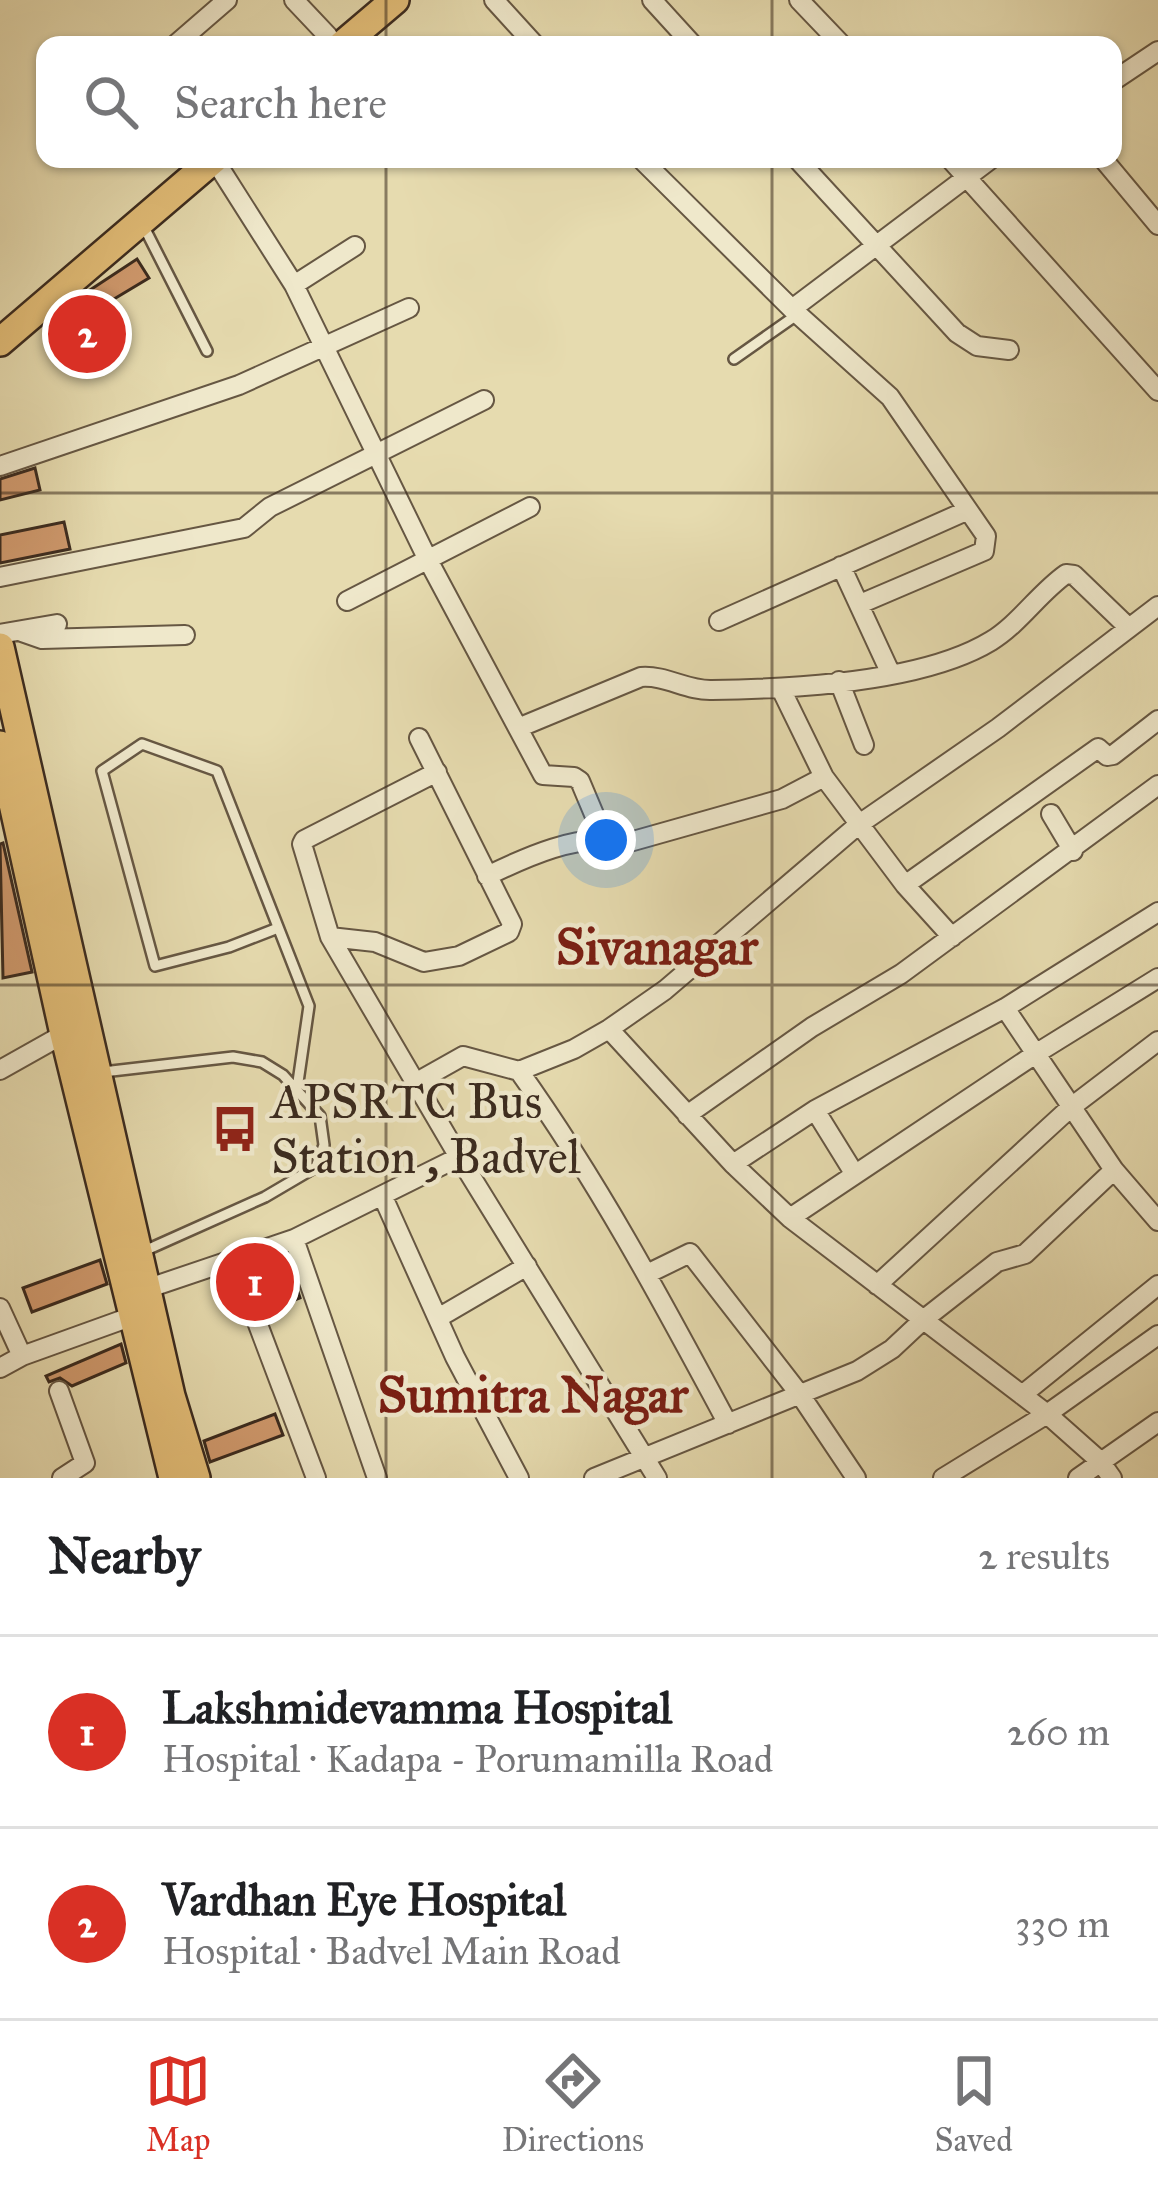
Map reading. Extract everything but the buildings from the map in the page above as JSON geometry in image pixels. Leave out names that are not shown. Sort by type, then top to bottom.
[{"type":"main road","points":[[335,36],[368,0]]},
{"type":"main road","points":[[338,36],[395,0]]},
{"type":"main road","points":[[0,321],[175,168]]},
{"type":"main road","points":[[0,342],[203,168]]},
{"type":"main road","points":[[11,640],[95,1073],[171,1396],[196,1478]]},
{"type":"main road","points":[[0,745],[7,807],[173,1478]]},
{"type":"street","points":[[185,36],[227,0]]},
{"type":"street","points":[[294,0],[324,36]]},
{"type":"street","points":[[494,0],[527,36]]},
{"type":"street","points":[[652,0],[685,36]]},
{"type":"street","points":[[799,0],[833,36]]},
{"type":"street","points":[[1122,75],[1158,51]]},
{"type":"street","points":[[220,168],[294,285],[428,560],[543,775],[574,777],[580,782],[604,838]]},
{"type":"street","points":[[650,168],[795,312],[890,397],[986,536],[984,551],[860,604]]},
{"type":"street","points":[[804,168],[957,333],[977,346],[1009,350]]},
{"type":"street","points":[[959,168],[1158,391]]},
{"type":"street","points":[[795,312],[977,168]]},
{"type":"street","points":[[1110,168],[1158,226]]},
{"type":"street","points":[[294,285],[356,246]]},
{"type":"street","points":[[0,466],[220,392],[410,308]]},
{"type":"street","points":[[0,577],[244,529],[270,507],[484,400]]},
{"type":"street","points":[[347,601],[530,507]]},
{"type":"street","points":[[719,621],[966,512]]},
{"type":"street","points":[[841,566],[890,673]]},
{"type":"street","points":[[518,728],[641,677],[656,676],[706,691],[781,689],[920,668],[994,639],[1066,574],[1074,574],[1128,627]]},
{"type":"street","points":[[415,1083],[463,1056],[519,1071],[609,1029],[664,990],[858,825],[998,728],[1158,605]]},
{"type":"street","points":[[11,640],[57,624]]},
{"type":"street","points":[[0,634],[11,640],[185,635]]},
{"type":"street","points":[[839,681],[864,745]]},
{"type":"street","points":[[781,689],[824,777],[905,885],[952,937]]},
{"type":"street","points":[[905,885],[1098,748],[1113,755],[1158,720]]},
{"type":"street","points":[[330,938],[375,942],[424,962],[459,956],[508,932],[512,924],[419,738]]},
{"type":"street","points":[[437,772],[304,840],[330,938],[657,1478]]},
{"type":"street","points":[[487,876],[535,854],[604,838],[620,845],[782,799],[824,777]]},
{"type":"street","points":[[687,1114],[812,1027],[878,989],[1158,785]]},
{"type":"street","points":[[1051,814],[1073,851]]},
{"type":"street","points":[[733,1165],[815,1110],[1005,1008],[1158,912]]},
{"type":"street","points":[[790,1218],[1158,978]]},
{"type":"street","points":[[1005,1008],[1114,1170],[1158,1221]]},
{"type":"street","points":[[609,1029],[733,1165],[790,1218],[1047,1414],[1106,1470]]},
{"type":"street","points":[[0,1070],[64,1034]]},
{"type":"street","points":[[878,1286],[1070,1108],[1158,1041]]},
{"type":"street","points":[[519,1071],[571,1143],[728,1424]]},
{"type":"street","points":[[815,1110],[854,1173]]},
{"type":"street","points":[[146,1289],[294,1239],[459,1157]]},
{"type":"street","points":[[594,1478],[801,1396],[892,1349],[997,1262],[1024,1254],[1114,1170]]},
{"type":"street","points":[[382,1197],[519,1478]]},
{"type":"street","points":[[294,1239],[377,1478]]},
{"type":"street","points":[[647,1274],[691,1252],[801,1396],[856,1478]]},
{"type":"street","points":[[234,1261],[316,1478]]},
{"type":"street","points":[[438,1318],[527,1266]]},
{"type":"street","points":[[1022,1395],[1158,1285]]},
{"type":"street","points":[[0,1307],[22,1356]]},
{"type":"street","points":[[0,1368],[133,1316]]},
{"type":"street","points":[[943,1478],[1047,1414],[1158,1335]]},
{"type":"street","points":[[59,1391],[85,1463],[62,1478]]},
{"type":"street","points":[[1078,1478],[1106,1470],[1158,1422]]},
{"type":"lane","points":[[140,220],[206,351]]},
{"type":"lane","points":[[734,359],[795,312]]},
{"type":"lane","points":[[278,928],[155,966],[102,771],[142,744],[218,771],[309,1006],[297,1089]]},
{"type":"lane","points":[[95,1073],[232,1057],[262,1062],[297,1089],[320,1116],[324,1145],[316,1167],[265,1197],[137,1254]]},
{"type":"place","name":"Vardhan Eye Hospital","points":[[87,334]]},
{"type":"place","name":"APSRTC Bus Station , Badvel","points":[[235,1129]]},
{"type":"place","name":"Lakshmidevamma Hospital","points":[[255,1282]]},
{"type":"district","name":"Sivanagar","points":[[657,947]]},
{"type":"district","name":"Sumitra Nagar","points":[[533,1395]]}]
